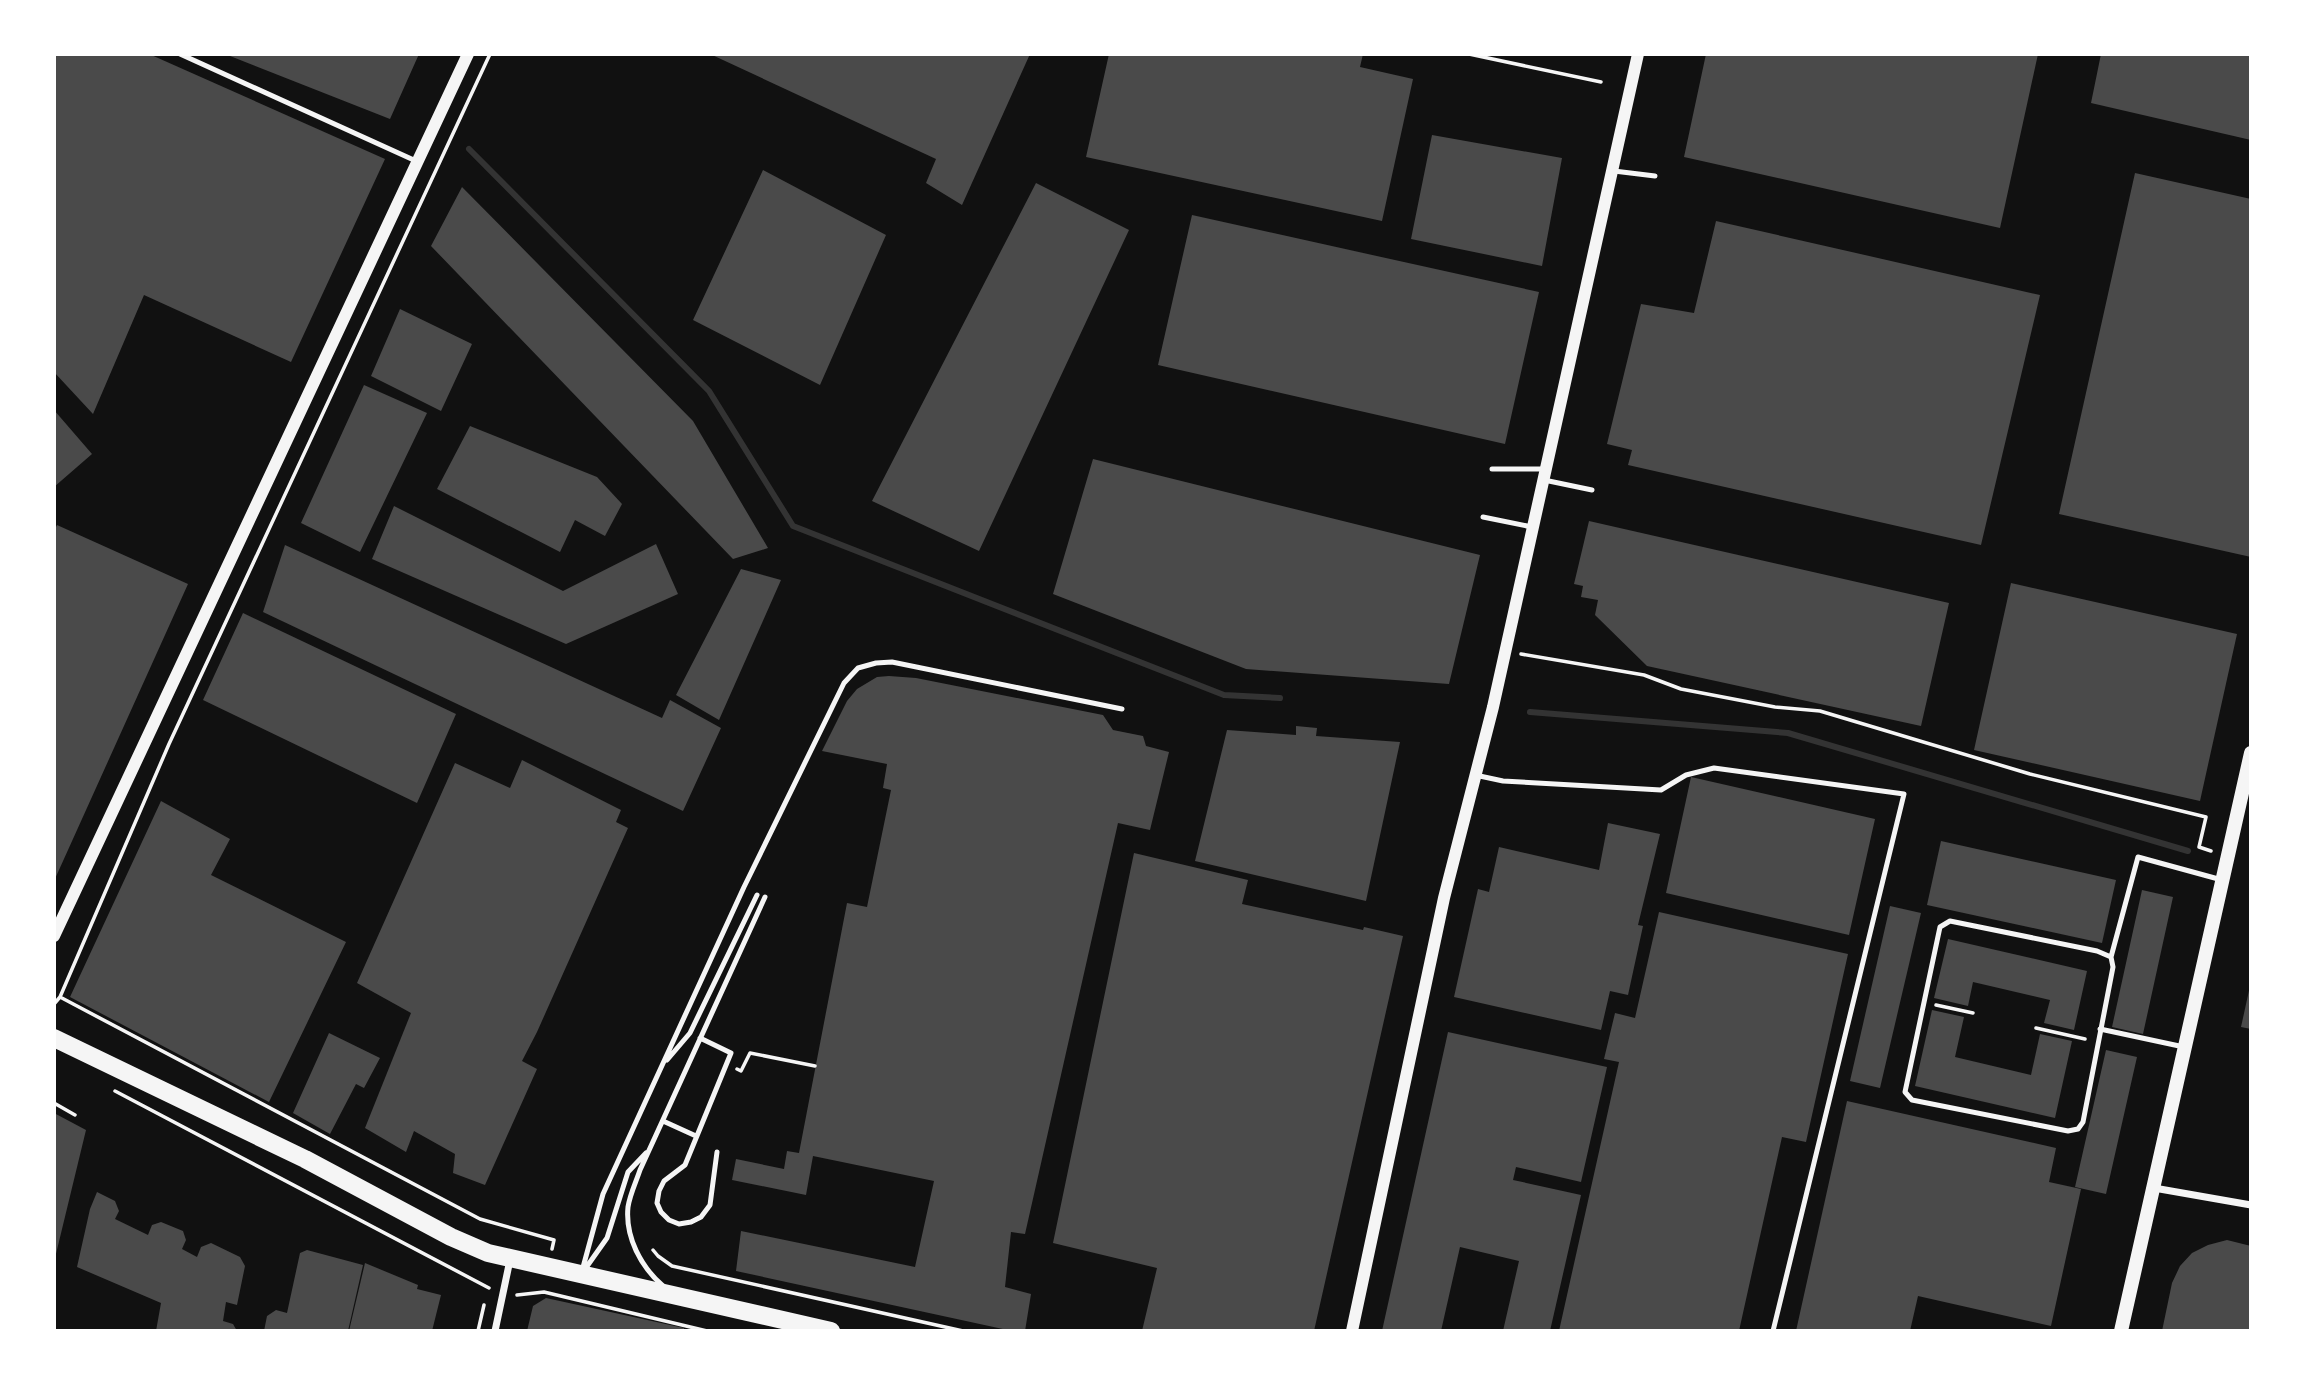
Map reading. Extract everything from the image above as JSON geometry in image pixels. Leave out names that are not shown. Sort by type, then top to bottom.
[{"type":"main road","points":[[2121,1330],[2251,753]]},
{"type":"main road","points":[[54,1038],[305,1159],[466,1244],[510,1259],[831,1331]]},
{"type":"street","points":[[54,936],[468,54]]},
{"type":"street","points":[[1352,1331],[1444,898],[1506,652],[1543,474],[1614,172],[1638,54]]},
{"type":"street","points":[[2153,1188],[2251,1205]]},
{"type":"street","points":[[495,1331],[510,1259]]},
{"type":"lane","points":[[180,54],[419,162]]},
{"type":"lane","points":[[1614,172],[1655,176]]},
{"type":"lane","points":[[1492,469],[1543,474],[1592,490]]},
{"type":"lane","points":[[1483,517],[1532,527]]},
{"type":"lane","points":[[581,1274],[603,1194],[844,683],[859,668],[892,662],[1122,709]]},
{"type":"lane","points":[[1475,775],[1503,781],[1661,790],[1686,775],[1714,768],[1904,794],[1773,1331]]},
{"type":"lane","points":[[2111,957],[2097,951],[1950,920],[1940,928],[1905,1092],[1912,1100],[2068,1131],[2077,1129],[2082,1122],[2113,967],[2111,957],[2138,857],[2222,880]]},
{"type":"lane","points":[[661,1068],[690,1033],[757,895]]},
{"type":"lane","points":[[677,1296],[660,1283],[638,1258],[631,1235],[628,1209],[631,1195],[765,897]]},
{"type":"lane","points":[[2099,1029],[2184,1047]]},
{"type":"lane","points":[[700,1038],[731,1053],[685,1165],[664,1181],[659,1191],[657,1203],[669,1220],[691,1222],[701,1217],[709,1205],[717,1152]]},
{"type":"lane","points":[[663,1121],[696,1136]]},
{"type":"lane","points":[[581,1274],[607,1238],[628,1172],[650,1148]]},
{"type":"path","points":[[54,1004],[60,997],[169,744],[490,54]]},
{"type":"path","points":[[1469,54],[1601,82]]},
{"type":"path","points":[[1506,652],[1644,675],[1681,689],[1748,702],[1820,711],[2030,774],[2206,817],[2199,847]]},
{"type":"path","points":[[60,997],[480,1219],[554,1240]]},
{"type":"path","points":[[1924,1003],[1973,1013]]},
{"type":"path","points":[[2036,1028],[2097,1042]]},
{"type":"path","points":[[107,1087],[488,1287]]},
{"type":"path","points":[[54,1103],[75,1115]]},
{"type":"path","points":[[648,1243],[657,1256],[672,1265],[963,1331]]},
{"type":"path","points":[[515,1296],[544,1292],[707,1331]]},
{"type":"building","points":[[54,54],[149,54],[385,159],[291,362],[144,295],[93,414],[54,372]]},
{"type":"building","points":[[225,54],[419,54],[390,119]]},
{"type":"building","points":[[710,54],[1030,54],[962,205],[926,183],[936,159]]},
{"type":"building","points":[[1109,54],[1363,54],[1360,67],[1413,79],[1382,221],[1086,157]]},
{"type":"building","points":[[1706,54],[2038,54],[2000,228],[1684,157]]},
{"type":"building","points":[[2101,54],[2251,54],[2251,140],[2091,103]]},
{"type":"building","points":[[1432,135],[1562,158],[1542,266],[1411,239]]},
{"type":"building","points":[[763,170],[886,235],[820,385],[693,320]]},
{"type":"building","points":[[2135,173],[2251,199],[2251,557],[2059,514]]},
{"type":"building","points":[[1036,183],[1129,230],[979,551],[872,501]]},
{"type":"building","points":[[462,187],[693,421],[768,548],[733,559],[431,246]]},
{"type":"building","points":[[1192,215],[1539,292],[1505,444],[1158,365]]},
{"type":"building","points":[[1716,221],[2040,295],[1981,545],[1628,465],[1632,450],[1607,444],[1641,304],[1694,313]]},
{"type":"building","points":[[400,309],[472,344],[441,411],[371,376]]},
{"type":"building","points":[[364,385],[427,413],[360,552],[301,523]]},
{"type":"building","points":[[54,410],[92,454],[54,487]]},
{"type":"building","points":[[470,426],[597,477],[622,504],[605,536],[575,520],[560,552],[437,489]]},
{"type":"building","points":[[1093,459],[1480,555],[1449,684],[1246,669],[1053,594]]},
{"type":"building","points":[[394,506],[563,591],[656,544],[678,594],[566,644],[372,559]]},
{"type":"building","points":[[1589,521],[1949,603],[1921,726],[1647,666],[1595,615],[1598,600],[1581,597],[1583,586],[1574,584]]},
{"type":"building","points":[[57,525],[188,584],[54,881],[54,531]]},
{"type":"building","points":[[285,545],[662,718],[670,700],[721,728],[683,811],[263,612]]},
{"type":"building","points":[[741,569],[781,580],[719,720],[676,695]]},
{"type":"building","points":[[2011,583],[2237,634],[2200,801],[1974,750]]},
{"type":"building","points":[[243,613],[456,714],[417,803],[203,700]]},
{"type":"building","points":[[877,677],[916,678],[1103,715],[1113,730],[1143,736],[1146,746],[1169,752],[1150,830],[1118,823],[1025,1234],[1011,1232],[1005,1287],[1031,1294],[1025,1331],[1012,1331],[736,1271],[741,1231],[915,1267],[934,1181],[813,1156],[806,1195],[732,1180],[736,1159],[784,1169],[787,1151],[799,1153],[847,903],[867,907],[891,790],[883,788],[887,764],[822,751],[847,701],[857,689]]},
{"type":"building","points":[[1296,726],[1317,728],[1316,736],[1400,742],[1366,901],[1195,861],[1227,730],[1296,735]]},
{"type":"building","points":[[522,760],[621,810],[616,822],[628,828],[522,1061],[537,1069],[485,1185],[453,1173],[455,1154],[414,1131],[406,1152],[365,1128],[411,1013],[357,983],[455,763],[510,788]]},
{"type":"building","points":[[1691,777],[1875,819],[1849,935],[1666,893]]},
{"type":"building","points":[[161,801],[230,839],[211,875],[346,942],[269,1102],[70,997]]},
{"type":"building","points":[[1608,823],[1660,834],[1638,925],[1643,926],[1628,995],[1610,991],[1601,1030],[1454,997],[1478,889],[1489,892],[1499,847],[1599,870]]},
{"type":"building","points":[[1941,841],[2116,880],[2102,943],[1927,905]]},
{"type":"building","points":[[1134,853],[1248,880],[1242,904],[1403,936],[1314,1331],[1142,1331],[1157,1268],[1053,1243]]},
{"type":"building","points":[[2142,890],[2173,897],[2143,1034],[2112,1027]]},
{"type":"building","points":[[1890,906],[1921,913],[1880,1088],[1850,1081]]},
{"type":"building","points":[[1659,912],[1848,954],[1806,1142],[1782,1137],[1739,1331],[1559,1331],[1619,1062],[1604,1059],[1615,1013],[1635,1018]]},
{"type":"building","points":[[1948,939],[2087,971],[2074,1030],[2044,1023],[2050,1000],[1973,982],[1968,1006],[1934,998]]},
{"type":"building","points":[[2251,986],[2251,1029],[2241,1027]]},
{"type":"building","points":[[1932,1010],[1964,1017],[1955,1057],[2031,1075],[2040,1034],[2072,1041],[2055,1118],[1915,1086]]},
{"type":"building","points":[[1448,1032],[1607,1067],[1581,1182],[1516,1167],[1513,1180],[1581,1195],[1550,1331],[1503,1331],[1519,1261],[1460,1247],[1441,1331],[1382,1331]]},
{"type":"building","points":[[329,1033],[380,1058],[364,1088],[356,1084],[330,1134],[293,1113]]},
{"type":"building","points":[[2106,1050],[2137,1057],[2106,1194],[2075,1187]]},
{"type":"building","points":[[1847,1101],[2056,1148],[2049,1182],[2081,1189],[2051,1326],[1918,1296],[1910,1331],[1796,1331]]},
{"type":"building","points":[[54,1113],[86,1130],[55,1258],[54,1258]]},
{"type":"building","points":[[97,1192],[115,1201],[119,1211],[115,1219],[148,1235],[152,1225],[161,1222],[183,1231],[186,1240],[182,1249],[197,1257],[201,1247],[211,1243],[240,1257],[245,1266],[237,1305],[226,1302],[223,1321],[233,1324],[237,1331],[156,1331],[161,1303],[77,1267],[90,1209]]},
{"type":"building","points":[[2227,1240],[2251,1246],[2251,1331],[2162,1331],[2172,1283],[2180,1266],[2192,1253]]},
{"type":"building","points":[[307,1250],[363,1265],[348,1331],[264,1331],[267,1316],[276,1310],[287,1313],[300,1253]]},
{"type":"building","points":[[365,1263],[418,1285],[417,1289],[441,1295],[432,1331],[349,1331]]},
{"type":"building","points":[[546,1298],[684,1328],[684,1331],[527,1331],[533,1306]]},
{"type":"waterway","points":[[469,149],[709,391],[793,526],[1224,695],[1280,698]]},
{"type":"waterway","points":[[1530,712],[1788,733],[2188,851]]}]
